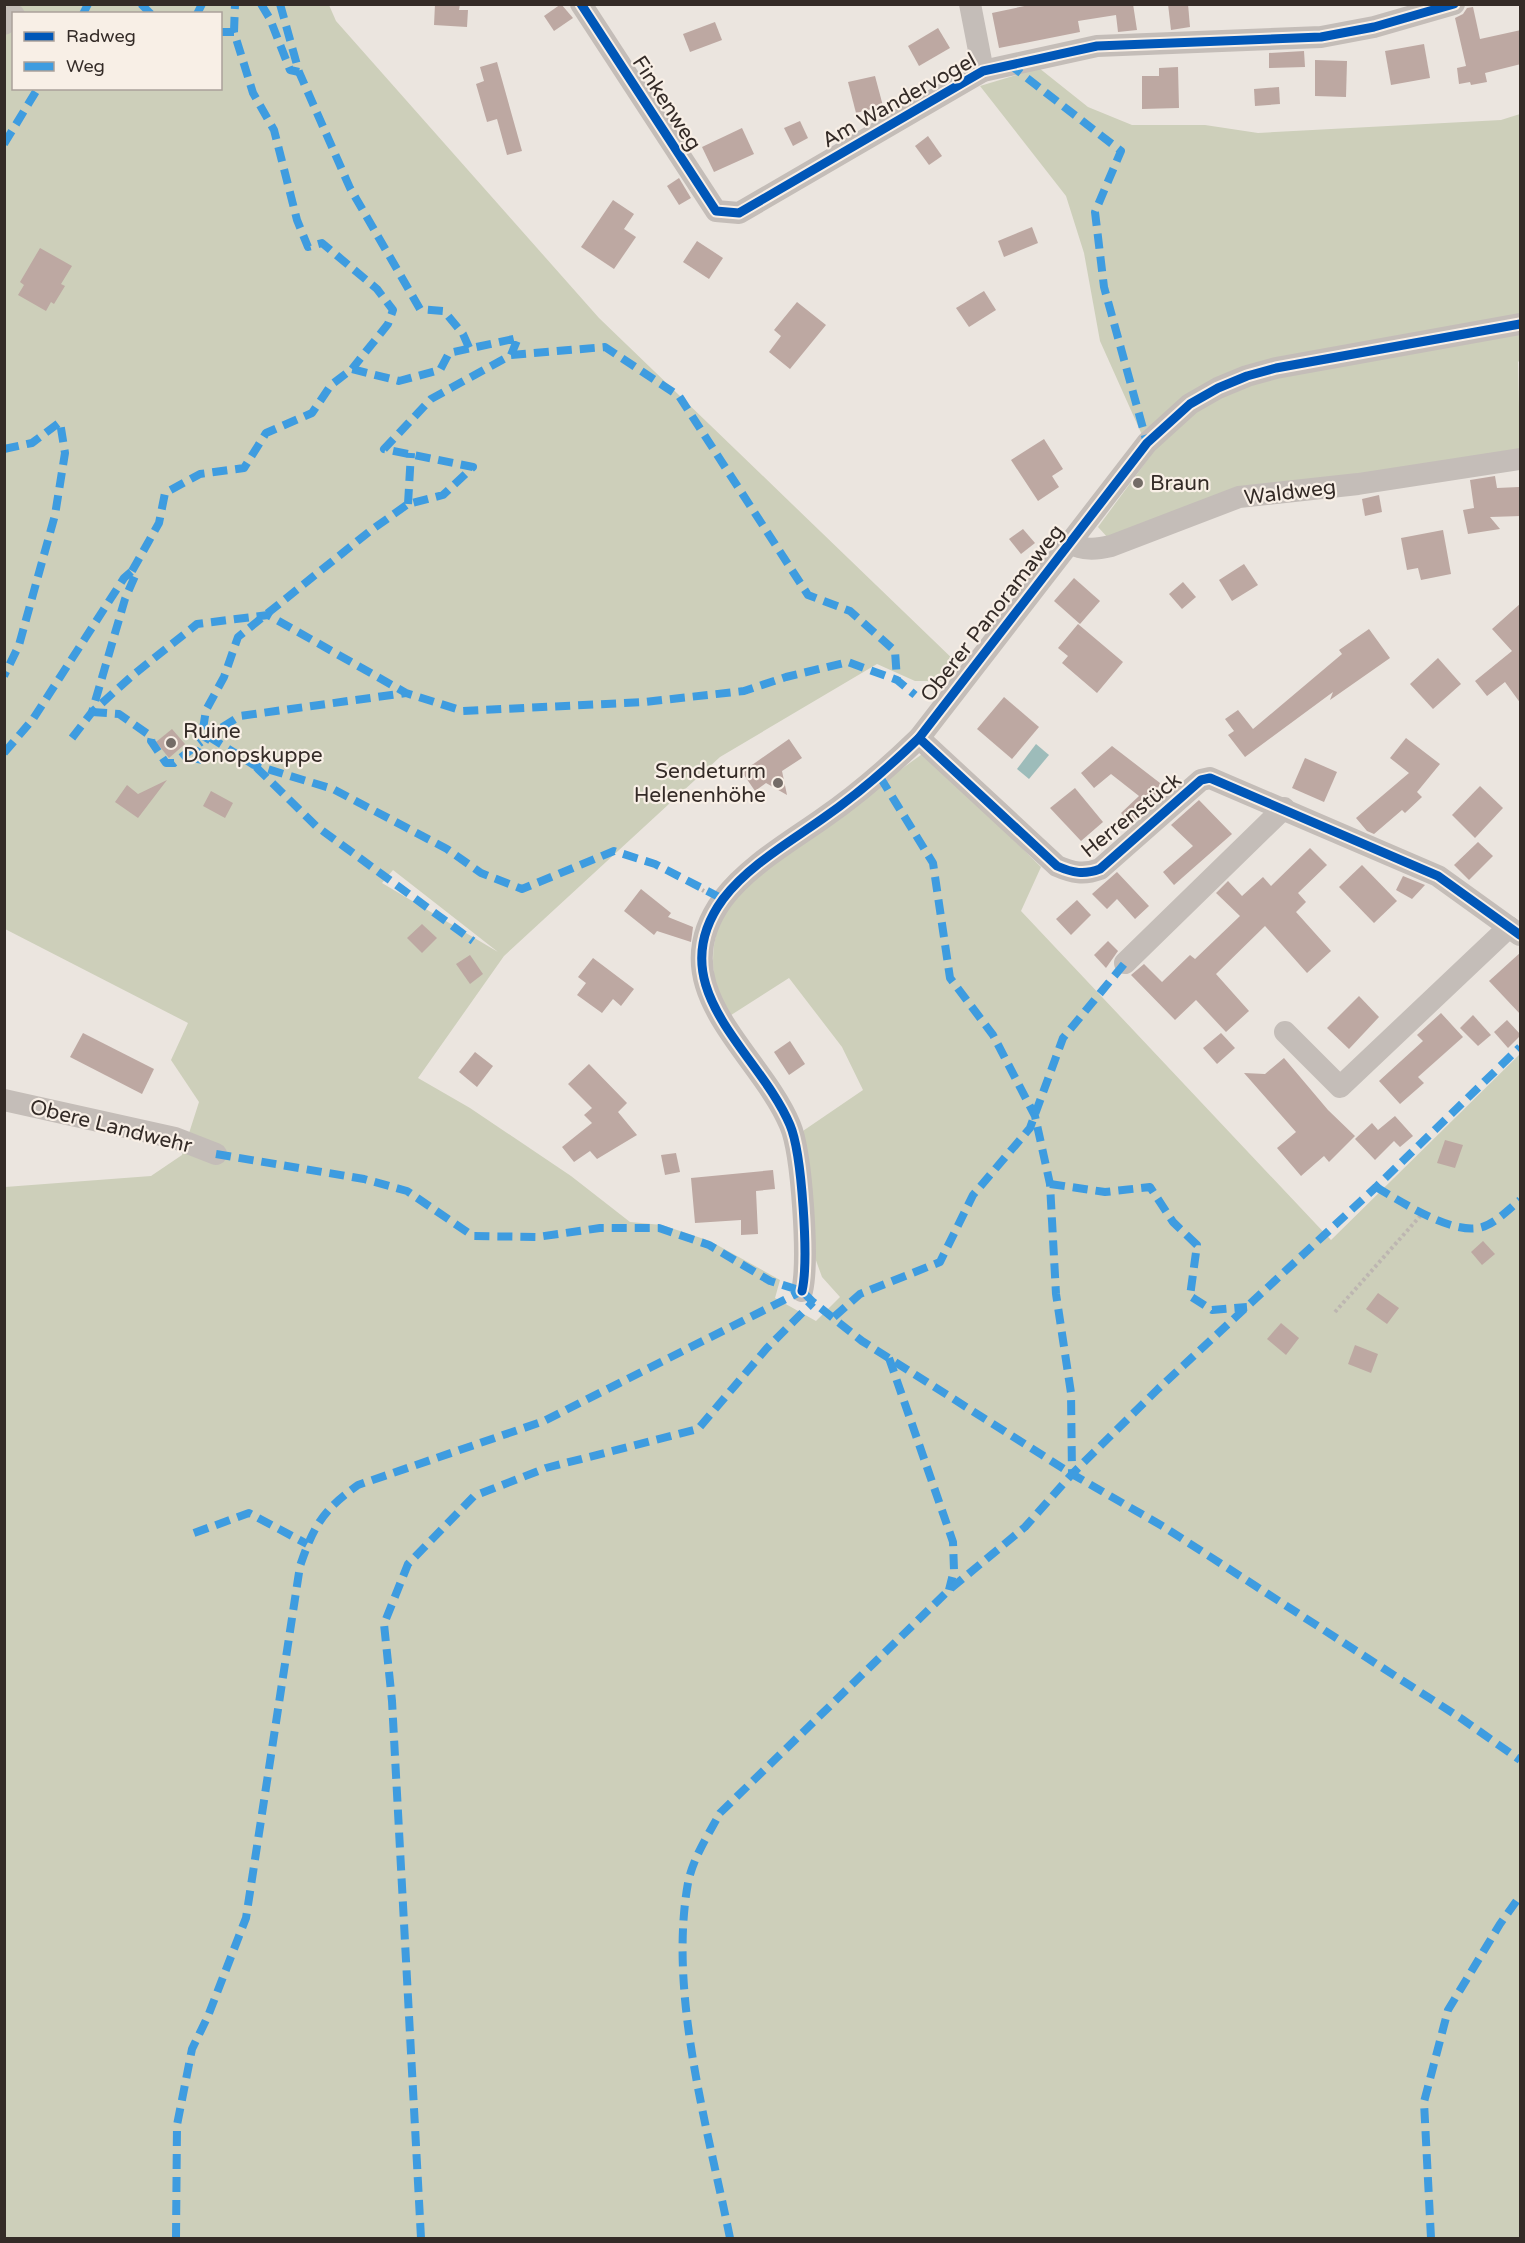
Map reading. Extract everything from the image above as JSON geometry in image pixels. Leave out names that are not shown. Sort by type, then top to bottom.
[{"type":"street","name":"Finkenweg","points":[[581,4],[716,211],[728,214]]},
{"type":"street","points":[[970,4],[983,70]]},
{"type":"street","name":"Am Wandervogel","points":[[728,214],[739,213],[983,70],[1097,46],[1321,37],[1374,27],[1454,4]]},
{"type":"street","name":"Oberer Panoramaweg","points":[[802,1291],[805,1262],[796,1142],[779,1105],[716,1013],[707,989],[702,964],[710,925],[723,899],[747,874],[880,777],[919,738],[1147,443],[1190,404],[1218,388],[1276,368],[1521,324]]},
{"type":"street","name":"Waldweg","points":[[1069,543],[1082,549],[1094,550],[1111,546],[1220,504],[1259,493],[1358,484],[1521,459]]},
{"type":"street","name":"Herrenstück","points":[[919,738],[1057,867],[1073,873],[1088,874],[1100,868],[1201,780],[1218,779],[1438,876],[1515,931],[1340,1087],[1285,1032]]},
{"type":"street","points":[[1125,963],[1284,808]]},
{"type":"street","name":"Obere Landwehr","points":[[4,1100],[175,1138],[216,1154]]},
{"type":"path","points":[[1335,1312],[1422,1214]]},
{"type":"green space","points":[[5,5],[329,5],[336,21],[599,318],[959,665],[941,681],[915,681],[877,664],[720,757],[504,956],[418,1078],[470,1108],[571,1176],[630,1222],[662,1225],[710,1241],[780,1280],[775,1298],[816,1321],[840,1297],[822,1277],[814,1255],[797,1135],[863,1090],[842,1047],[789,978],[728,1017],[716,988],[713,956],[715,940],[726,910],[744,887],[763,869],[925,752],[1041,867],[1021,911],[1331,1240],[1520,1054],[1520,2238],[5,2238],[5,1187],[151,1176],[182,1155],[199,1102],[171,1060],[188,1023],[5,929]],"holes":[[[393,870],[498,952],[382,883]]]},
{"type":"green space","points":[[1039,68],[1088,107],[1132,125],[1205,125],[1258,133],[1501,120],[1520,114],[1520,360],[1518,362],[1520,452],[1382,473],[1109,539],[1098,527],[1151,455],[1100,341],[1084,253],[1066,196],[980,86]]},
{"type":"water","points":[[1036,744],[1049,755],[1029,779],[1017,769]]},
{"type":"building","points":[[435,4],[460,4],[459,10],[468,10],[467,27],[434,25]]},
{"type":"building","points":[[561,4],[573,18],[554,31],[544,16]]},
{"type":"building","points":[[1034,4],[1133,4],[1137,30],[1118,32],[1116,15],[1078,21],[1080,32],[999,48],[992,13]]},
{"type":"building","points":[[1168,4],[1188,4],[1190,27],[1171,30]]},
{"type":"building","points":[[1473,7],[1480,39],[1521,30],[1521,64],[1485,73],[1487,82],[1471,85],[1470,82],[1459,84],[1457,68],[1466,66],[1455,18],[1463,14],[1467,8]]},
{"type":"building","points":[[715,22],[722,40],[690,52],[683,34]]},
{"type":"building","points":[[938,28],[950,48],[919,66],[908,46]]},
{"type":"building","points":[[1424,44],[1430,78],[1391,85],[1385,51]]},
{"type":"building","points":[[1304,51],[1305,67],[1269,68],[1269,53]]},
{"type":"building","points":[[1315,60],[1347,61],[1346,97],[1315,96]]},
{"type":"building","points":[[497,62],[522,151],[507,155],[497,119],[487,122],[476,84],[484,81],[480,67]]},
{"type":"building","points":[[1178,67],[1179,108],[1142,109],[1142,76],[1159,76],[1159,68]]},
{"type":"building","points":[[875,76],[883,106],[856,113],[848,82]]},
{"type":"building","points":[[1279,87],[1280,104],[1255,106],[1254,89]]},
{"type":"building","points":[[800,121],[808,138],[793,146],[784,128]]},
{"type":"building","points":[[742,128],[754,154],[714,172],[702,147]]},
{"type":"building","points":[[928,136],[942,156],[929,165],[915,146]]},
{"type":"building","points":[[679,178],[691,198],[679,205],[667,186]]},
{"type":"building","points":[[613,200],[634,214],[624,229],[636,237],[614,269],[581,247]]},
{"type":"building","points":[[1032,227],[1038,243],[1004,257],[998,241]]},
{"type":"building","points":[[697,241],[723,258],[709,279],[683,262]]},
{"type":"building","points":[[40,248],[72,266],[61,284],[65,286],[54,304],[51,302],[46,311],[18,295],[24,285],[20,282]]},
{"type":"building","points":[[984,291],[996,310],[969,327],[956,308]]},
{"type":"building","points":[[797,302],[826,325],[790,369],[769,352],[781,336],[774,330]]},
{"type":"building","points":[[1044,439],[1063,469],[1052,476],[1059,487],[1038,501],[1011,460]]},
{"type":"building","points":[[1495,476],[1497,488],[1519,487],[1521,516],[1490,517],[1500,529],[1468,534],[1463,510],[1474,508],[1470,480]]},
{"type":"building","points":[[1379,495],[1382,512],[1365,516],[1362,499]]},
{"type":"building","points":[[1023,529],[1035,543],[1021,554],[1009,539]]},
{"type":"building","points":[[1443,530],[1451,574],[1421,580],[1418,568],[1407,570],[1401,538]]},
{"type":"building","points":[[1244,564],[1258,585],[1232,601],[1219,580]]},
{"type":"building","points":[[1074,578],[1100,601],[1080,624],[1054,601]]},
{"type":"building","points":[[1183,582],[1196,597],[1182,609],[1169,594]]},
{"type":"building","points":[[1521,603],[1521,704],[1505,682],[1487,696],[1475,681],[1512,651],[1492,629]]},
{"type":"building","points":[[1078,624],[1123,662],[1097,693],[1062,663],[1068,656],[1058,648]]},
{"type":"building","points":[[1369,629],[1390,658],[1330,700],[1333,692],[1245,757],[1228,735],[1234,731],[1225,719],[1238,710],[1253,729],[1342,654],[1339,650]]},
{"type":"building","points":[[1438,658],[1461,684],[1433,709],[1410,684]]},
{"type":"building","points":[[1004,697],[1039,727],[1012,759],[977,729]]},
{"type":"building","name":"Ruine Donopskuppe","points":[[172,729],[185,744],[169,758],[156,742]]},
{"type":"building","points":[[1406,738],[1440,764],[1417,792],[1422,797],[1405,813],[1402,810],[1374,834],[1367,831],[1356,818],[1409,773],[1390,758]]},
{"type":"building","points":[[789,739],[802,758],[782,771],[787,795],[766,783],[755,791],[742,772]]},
{"type":"building","points":[[1112,746],[1160,783],[1155,796],[1158,799],[1131,824],[1121,813],[1139,796],[1111,774],[1094,788],[1081,773]]},
{"type":"building","points":[[1305,758],[1337,772],[1324,802],[1292,788]]},
{"type":"building","points":[[167,780],[138,818],[115,802],[127,785],[138,794]]},
{"type":"building","points":[[1480,786],[1503,808],[1475,838],[1452,815]]},
{"type":"building","points":[[1075,788],[1103,822],[1081,841],[1050,808]]},
{"type":"building","points":[[211,791],[233,803],[225,818],[203,806]]},
{"type":"building","points":[[1199,800],[1232,834],[1174,885],[1163,872],[1193,846],[1171,825]]},
{"type":"building","points":[[1478,842],[1493,856],[1469,880],[1454,865]]},
{"type":"building","points":[[1310,848],[1327,865],[1298,893],[1306,902],[1296,912],[1331,951],[1307,973],[1265,926],[1216,974],[1249,1011],[1226,1032],[1196,1000],[1175,1020],[1131,975],[1144,964],[1162,982],[1190,955],[1195,959],[1240,916],[1216,893],[1228,881],[1242,896],[1263,877],[1271,886]]},
{"type":"building","points":[[1362,865],[1397,901],[1374,923],[1339,887]]},
{"type":"building","points":[[1117,872],[1149,906],[1135,919],[1117,899],[1107,909],[1092,894]]},
{"type":"building","points":[[1403,876],[1425,885],[1412,899],[1396,890]]},
{"type":"building","points":[[641,889],[671,913],[668,917],[693,927],[691,942],[657,931],[654,935],[624,911]]},
{"type":"building","points":[[1077,900],[1091,915],[1071,935],[1056,919]]},
{"type":"building","points":[[422,924],[437,938],[422,953],[407,938]]},
{"type":"building","points":[[1108,941],[1118,951],[1106,968],[1094,955]]},
{"type":"building","points":[[1521,952],[1521,1015],[1489,981]]},
{"type":"building","points":[[470,955],[483,974],[470,984],[456,964]]},
{"type":"building","points":[[593,958],[634,989],[621,1006],[613,999],[602,1013],[577,995],[586,983],[578,977]]},
{"type":"building","points":[[1359,996],[1379,1017],[1349,1049],[1327,1028]]},
{"type":"building","points":[[1441,1013],[1463,1037],[1418,1077],[1424,1083],[1400,1104],[1379,1081],[1423,1041],[1417,1035]]},
{"type":"building","points":[[1473,1015],[1491,1035],[1478,1046],[1460,1028]]},
{"type":"building","points":[[1507,1020],[1521,1035],[1508,1048],[1494,1032]]},
{"type":"building","points":[[83,1033],[154,1069],[142,1094],[70,1057]]},
{"type":"building","points":[[1221,1033],[1235,1048],[1217,1064],[1203,1048]]},
{"type":"building","points":[[790,1041],[805,1064],[789,1075],[774,1052]]},
{"type":"building","points":[[475,1052],[493,1066],[477,1087],[459,1072]]},
{"type":"building","points":[[1284,1058],[1328,1110],[1355,1136],[1329,1162],[1324,1156],[1301,1176],[1277,1148],[1296,1132],[1244,1073],[1265,1074]]},
{"type":"building","points":[[589,1064],[627,1103],[618,1112],[637,1135],[597,1159],[590,1151],[574,1162],[562,1147],[592,1123],[584,1115],[592,1108],[568,1084]]},
{"type":"building","points":[[1395,1116],[1413,1136],[1400,1147],[1394,1141],[1375,1160],[1355,1139],[1372,1123],[1378,1130]]},
{"type":"building","points":[[1445,1140],[1463,1145],[1455,1168],[1437,1163]]},
{"type":"building","points":[[676,1153],[680,1172],[665,1175],[661,1155]]},
{"type":"building","points":[[773,1170],[775,1189],[756,1191],[758,1234],[741,1235],[741,1220],[695,1223],[691,1178]]},
{"type":"building","points":[[1483,1241],[1495,1254],[1482,1265],[1471,1252]]},
{"type":"building","points":[[1378,1293],[1399,1308],[1387,1324],[1366,1309]]},
{"type":"building","points":[[1281,1323],[1299,1338],[1286,1355],[1267,1339]]},
{"type":"building","points":[[1355,1345],[1378,1354],[1371,1373],[1348,1364]]},
{"type":"marked path","points":[[84,12],[88,4]]},
{"type":"marked path","points":[[141,4],[149,12]]},
{"type":"marked path","points":[[198,12],[202,4]]},
{"type":"marked path","points":[[234,32],[235,4]]},
{"type":"marked path","points":[[261,4],[270,19],[290,70],[299,72]]},
{"type":"marked path","points":[[280,4],[299,72],[350,188],[420,309],[444,311],[463,334],[470,350]]},
{"type":"marked path","points":[[222,32],[234,32],[253,93],[274,130],[297,220],[308,247],[322,243],[377,289],[393,310],[388,324],[352,369]]},
{"type":"marked path","points":[[1009,64],[1121,151],[1095,212],[1104,287],[1147,443]]},
{"type":"marked path","points":[[4,144],[37,90]]},
{"type":"marked path","points":[[132,571],[159,523],[165,493],[200,474],[244,468],[266,433],[312,413],[331,385],[352,369],[399,381],[440,370],[449,353],[518,338],[511,355],[431,399],[384,449],[473,467],[443,495],[408,504],[370,531],[238,637],[224,677],[206,710],[203,729],[208,736],[254,765],[333,789],[447,849],[481,873],[522,889],[614,851],[655,864],[723,899]]},
{"type":"marked path","points":[[511,355],[605,347],[679,396],[808,595],[850,611],[895,651],[897,680]]},
{"type":"marked path","points":[[4,449],[32,443],[60,422],[65,453],[55,515],[19,645],[4,676]]},
{"type":"marked path","points":[[408,504],[411,453]]},
{"type":"marked path","points":[[4,753],[33,719],[124,578],[132,571],[135,576],[125,599],[92,712]]},
{"type":"marked path","points":[[72,738],[92,712],[133,675],[197,624],[268,615],[406,693],[463,711],[644,702],[744,691],[786,677],[848,662],[897,680],[915,695]]},
{"type":"marked path","points":[[197,763],[199,752],[208,736],[240,716],[406,693]]},
{"type":"marked path","points":[[92,712],[119,714],[152,737],[151,741],[166,763],[174,763],[201,742]]},
{"type":"marked path","points":[[256,767],[316,826],[473,941]]},
{"type":"marked path","points":[[880,777],[933,863],[950,978],[993,1035],[1035,1116],[1050,1184],[1056,1294],[1071,1393],[1072,1474]]},
{"type":"marked path","points":[[834,1317],[860,1294],[940,1262],[973,1195],[1030,1128],[1063,1038],[1125,963]]},
{"type":"marked path","points":[[730,2238],[693,2061],[683,1970],[683,1926],[690,1874],[720,1813],[949,1590],[1025,1527],[1072,1474],[1158,1389],[1376,1187],[1520,1047]]},
{"type":"marked path","points":[[216,1154],[364,1179],[407,1191],[473,1236],[537,1237],[600,1228],[659,1228],[709,1245],[770,1281],[802,1291],[862,1341],[1072,1474],[1164,1527],[1462,1719],[1520,1760]]},
{"type":"marked path","points":[[1050,1184],[1105,1192],[1150,1187],[1173,1222],[1197,1245],[1190,1296],[1212,1310],[1247,1307]]},
{"type":"marked path","points":[[1376,1187],[1425,1215],[1453,1226],[1466,1228],[1484,1227],[1520,1200]]},
{"type":"marked path","points":[[176,2238],[177,2125],[192,2049],[208,2016],[246,1918],[300,1566],[315,1529],[336,1502],[358,1485],[544,1421],[802,1291]]},
{"type":"marked path","points":[[421,2238],[392,1701],[384,1624],[408,1564],[474,1496],[546,1468],[698,1429],[767,1348],[813,1302]]},
{"type":"marked path","points":[[889,1358],[953,1542],[954,1570],[949,1590]]},
{"type":"marked path","points":[[194,1533],[249,1513],[307,1544]]},
{"type":"marked path","points":[[1431,2238],[1424,2102],[1448,2010],[1500,1924],[1520,1896]]},
{"type":"cycle path","points":[[581,4],[716,211],[739,213],[983,71],[1097,46],[1321,37],[1374,27],[1454,4]]},
{"type":"cycle path","points":[[802,1291],[805,1256],[803,1207],[798,1159],[790,1125],[776,1098],[720,1018],[707,990],[702,961],[706,931],[723,899],[756,866],[848,800],[919,738],[1147,443],[1190,404],[1218,388],[1247,376],[1276,368],[1520,324]]},
{"type":"cycle path","points":[[919,738],[1057,866],[1068,870],[1084,873],[1100,869],[1201,780],[1210,778],[1438,876],[1520,935]]},
{"type":"place","name":"Braun","points":[[1138,483]]},
{"type":"place","name":"Ruine Donopskuppe","points":[[171,743]]},
{"type":"place","name":"Sendeturm Helenenhöhe","points":[[778,783]]}]
